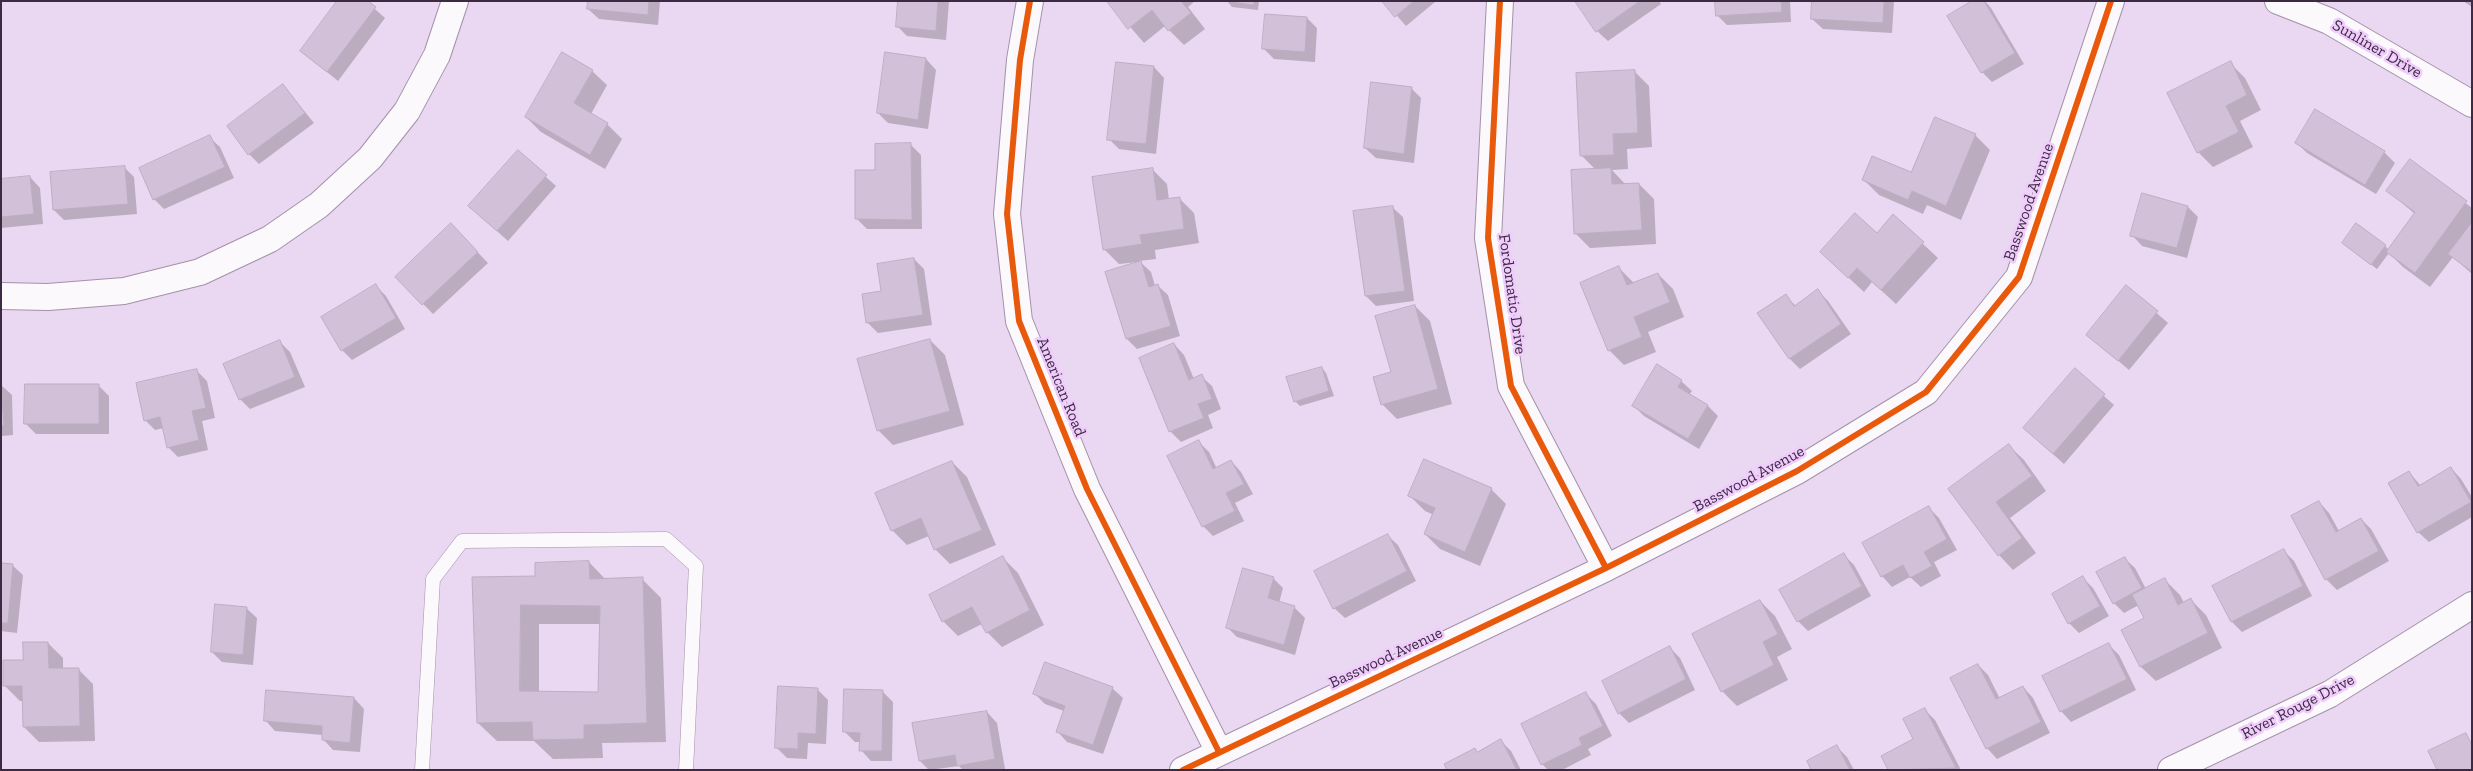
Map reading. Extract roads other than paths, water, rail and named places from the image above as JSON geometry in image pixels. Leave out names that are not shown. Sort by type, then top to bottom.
[{"type":"street","points":[[1,296],[48,297],[124,291],[200,272],[270,239],[318,205],[370,158],[407,111],[437,55],[455,1]]},
{"type":"street","name":"American Road","points":[[1030,1],[1020,60],[1007,214],[1019,320],[1087,489],[1219,752]]},
{"type":"street","name":"Fordomatic Drive","points":[[1500,1],[1488,238],[1511,386],[1606,568]]},
{"type":"street","name":"Basswood Avenue","points":[[1183,770],[1606,568],[1797,472],[1926,392],[2019,277],[2111,1]]},
{"type":"street","name":"Sunliner Drive","points":[[2278,1],[2330,21],[2472,104]]},
{"type":"street","name":"River Rouge Drive","points":[[2171,770],[2330,694],[2472,605]]},
{"type":"lane","points":[[422,770],[433,579],[462,540],[666,538],[696,566],[686,770]]}]
